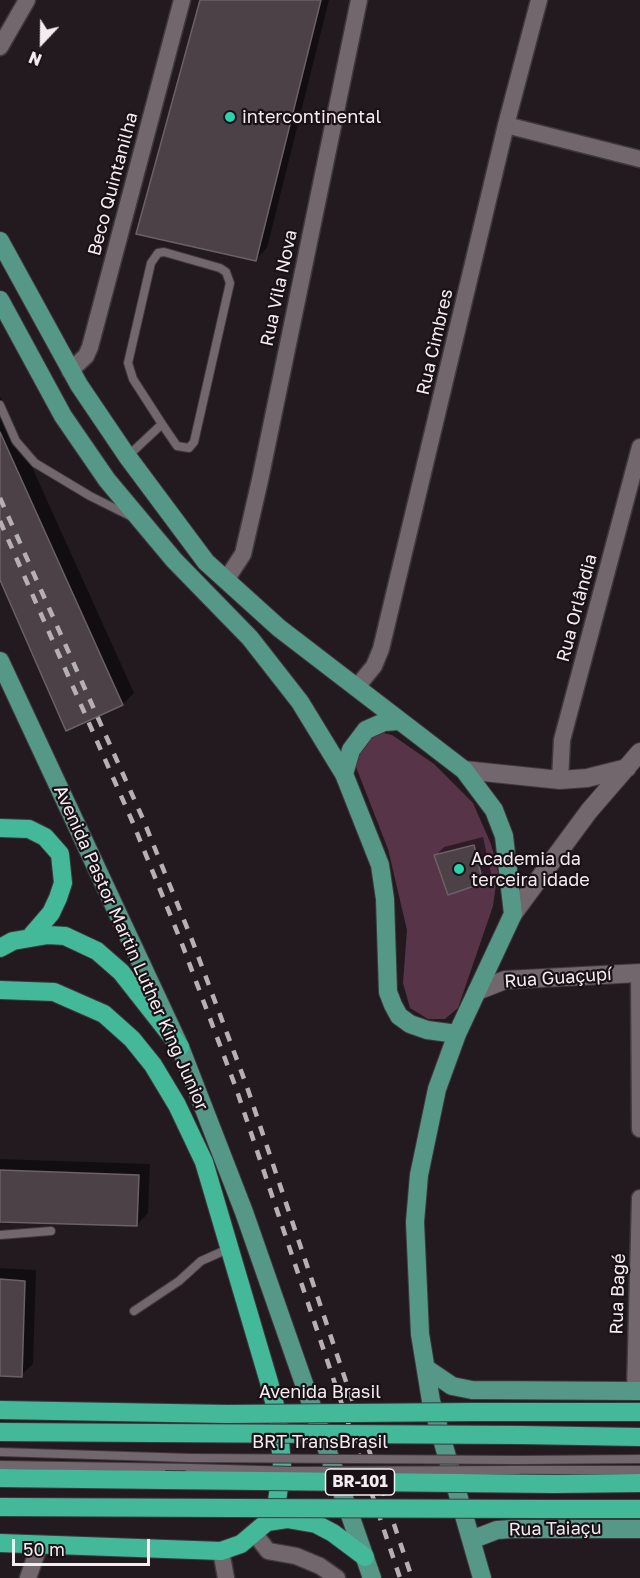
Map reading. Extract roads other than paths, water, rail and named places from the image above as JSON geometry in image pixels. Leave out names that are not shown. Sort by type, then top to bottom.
[{"type":"highway","points":[[0,828],[29,829],[45,837],[60,854],[63,883],[58,898],[51,913],[32,935]]},
{"type":"highway","points":[[0,948],[32,935],[65,936],[97,951],[121,972],[180,1047]]},
{"type":"highway","points":[[0,990],[38,989],[54,992],[104,1014],[132,1039],[153,1065],[177,1105],[204,1162],[278,1418],[282,1465],[277,1501],[261,1528]]},
{"type":"highway","name":"Avenida Brasil","points":[[0,1410],[227,1414],[640,1412]]},
{"type":"highway","points":[[0,1432],[640,1437]]},
{"type":"highway","name":"BR-101","points":[[0,1478],[640,1484]]},
{"type":"highway","points":[[0,1507],[640,1509]]},
{"type":"highway","points":[[0,1544],[221,1551],[241,1544],[261,1528],[287,1519],[316,1524],[333,1533],[365,1557]]},
{"type":"main road","points":[[0,240],[70,371],[127,456],[206,562],[279,628],[464,770],[494,810],[504,836],[513,914]]},
{"type":"main road","points":[[0,300],[63,416],[107,480],[140,521],[250,638],[300,702],[344,774],[380,865],[385,899],[388,992],[393,1005],[399,1016],[410,1024],[427,1030],[457,1034]]},
{"type":"main road","name":"Avenida Pastor Martin Luther King Junior","points":[[0,661],[180,1047],[244,1212],[372,1578]]},
{"type":"main road","points":[[344,774],[355,741],[366,730],[384,722],[399,721]]},
{"type":"main road","points":[[482,1578],[431,1401],[416,1279],[415,1222],[419,1175],[437,1089],[457,1034],[513,914],[631,767],[640,752]]},
{"type":"main road","points":[[464,770],[560,780],[587,778],[631,767]]},
{"type":"main road","name":"Rua Guaçupí","points":[[477,992],[505,980],[639,973]]},
{"type":"main road","points":[[427,1370],[452,1386],[472,1390],[637,1391]]},
{"type":"main road","name":"Rua Taiaçu","points":[[471,1540],[505,1529],[640,1529]]},
{"type":"street","points":[[0,47],[27,0]]},
{"type":"street","name":"Beco Quintanilha","points":[[70,371],[86,356],[90,347],[182,0]]},
{"type":"street","name":"Rua Vila Nova","points":[[226,580],[243,554],[359,0]]},
{"type":"street","name":"Rua Cimbres","points":[[356,687],[374,666],[381,649],[506,125],[539,0]]},
{"type":"street","points":[[506,125],[640,159]]},
{"type":"street","name":"Rua Orlândia","points":[[560,780],[562,740],[640,447]]},
{"type":"street","points":[[639,973],[640,1129]]},
{"type":"street","name":"Rua Bagé","points":[[637,1391],[640,1198]]},
{"type":"street","points":[[261,1528],[268,1551],[296,1556],[320,1566],[337,1578]]},
{"type":"street","points":[[28,1578],[40,1544]]},
{"type":"street","points":[[221,1551],[226,1578]]},
{"type":"lane","points":[[164,252],[220,268],[226,272],[230,283],[194,442],[189,448],[177,446],[162,424],[133,378],[128,363],[151,263],[158,253],[164,252]]},
{"type":"lane","points":[[0,405],[16,441],[35,463],[90,496],[140,521]]},
{"type":"lane","points":[[127,456],[162,424]]},
{"type":"lane","points":[[0,1235],[51,1231]]},
{"type":"lane","points":[[134,1311],[179,1281],[201,1261],[228,1249]]},
{"type":"lane","name":"BRT TransBrasil","points":[[0,1452],[190,1458],[640,1459]]},
{"type":"lane","name":"BRT TransBrasil","points":[[0,1465],[295,1471],[640,1470]]},
{"type":"railway","points":[[0,498],[143,819],[192,940],[246,1084],[412,1578]]},
{"type":"railway","points":[[0,521],[133,823],[182,944],[236,1088],[400,1578]]},
{"type":"place","name":"intercontinental","points":[[230,117]]},
{"type":"place","name":"Academia da terceira idade","points":[[459,869]]}]
